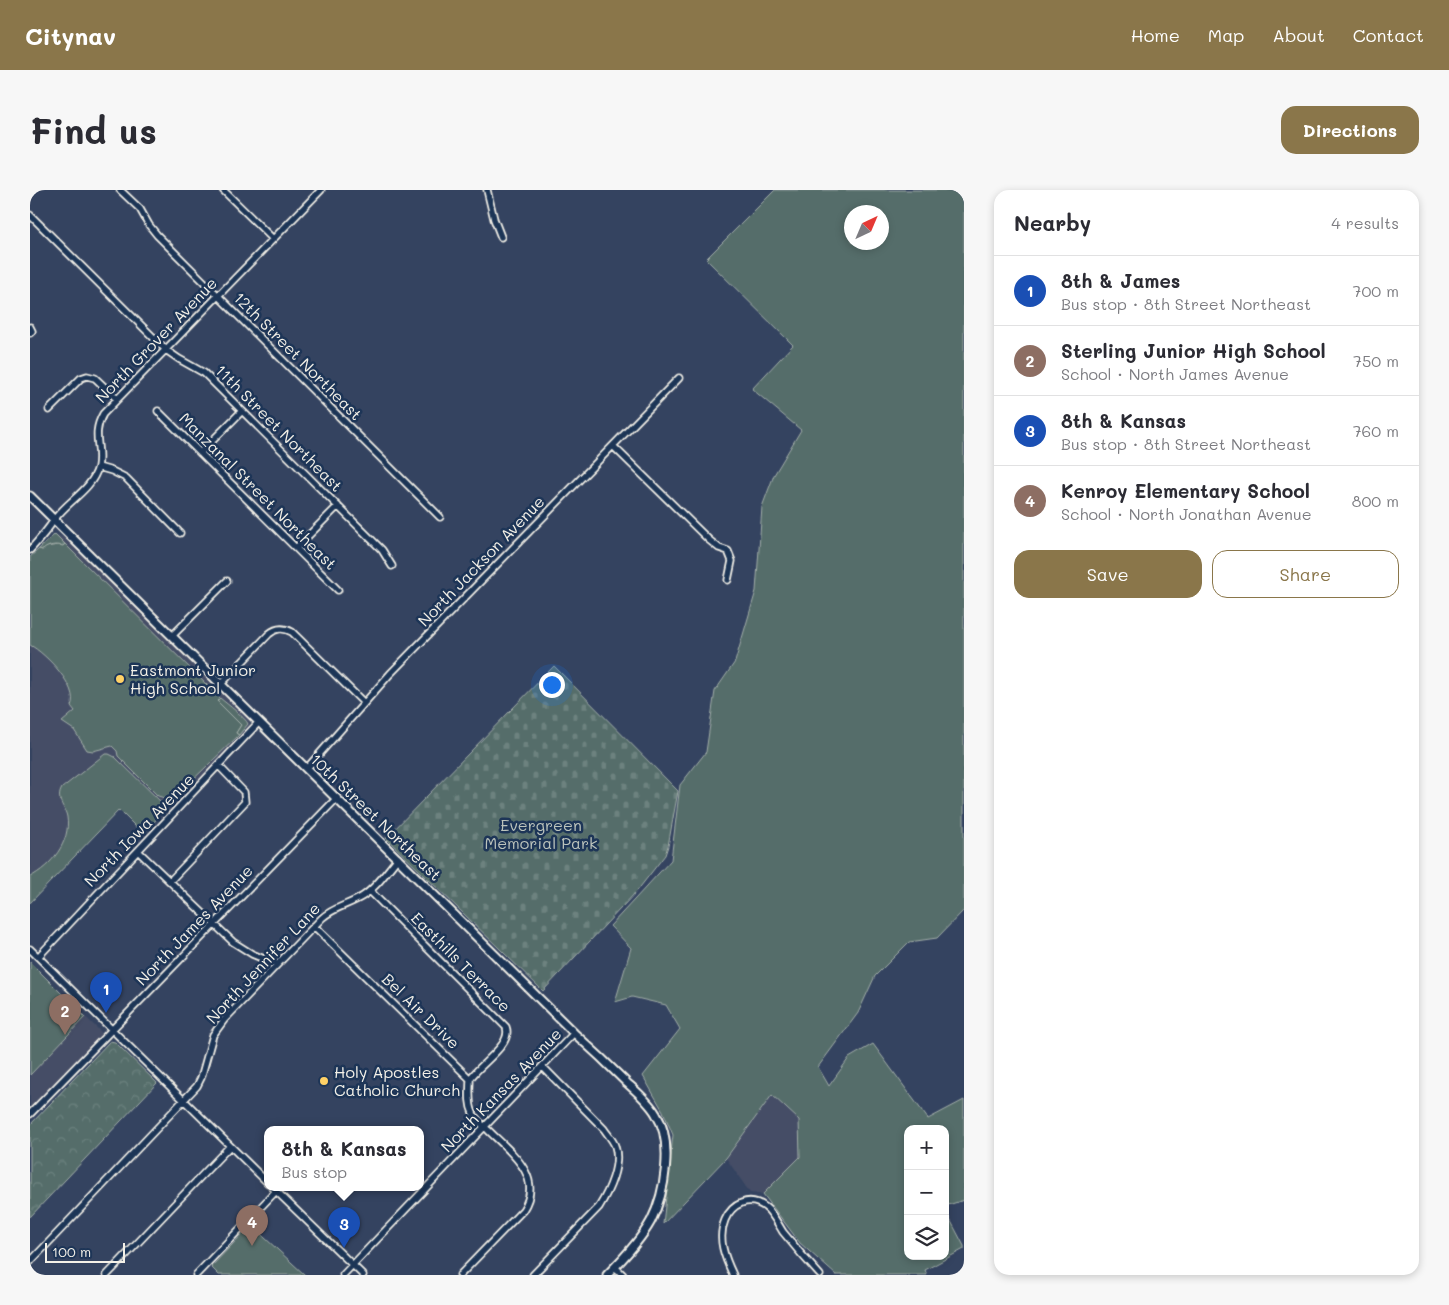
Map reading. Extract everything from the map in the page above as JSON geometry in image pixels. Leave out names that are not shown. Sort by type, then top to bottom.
[{"type":"main road","name":"10th Street Northeast","points":[[30,496],[644,1099],[656,1113],[665,1136],[666,1160],[660,1195],[651,1220],[639,1239],[607,1275]]},
{"type":"street","name":"12th Street Northeast","points":[[120,190],[140,209],[152,230],[440,517]]},
{"type":"street","points":[[223,190],[273,240]]},
{"type":"street","points":[[488,190],[494,219],[501,237]]},
{"type":"street","name":"North Grover Avenue","points":[[98,467],[96,436],[103,414],[273,240],[318,191]]},
{"type":"street","name":"11th Street Northeast","points":[[30,214],[166,350],[204,373],[382,550],[392,566]]},
{"type":"street","points":[[30,327],[32,331],[30,333]]},
{"type":"street","points":[[49,410],[80,378],[87,376],[94,378],[117,400]]},
{"type":"street","name":"North Jackson Avenue","points":[[306,768],[390,674],[679,378]]},
{"type":"street","name":"Manzanal Street Northeast","points":[[158,411],[338,590]]},
{"type":"street","points":[[200,453],[242,411]]},
{"type":"street","points":[[612,446],[709,540],[719,548],[728,551],[732,560],[728,580]]},
{"type":"street","points":[[30,550],[54,520],[88,484],[98,467],[126,478],[180,532]]},
{"type":"street","points":[[296,548],[338,506]]},
{"type":"street","points":[[172,636],[226,581]]},
{"type":"street","points":[[221,684],[273,630],[282,628],[292,632],[364,703]]},
{"type":"street","name":"North Iowa Avenue","points":[[38,957],[259,722]]},
{"type":"street","points":[[170,881],[244,802],[244,792],[219,766]]},
{"type":"street","name":"North James Avenue","points":[[30,1114],[337,798]]},
{"type":"street","points":[[138,851],[214,925],[239,946],[276,964]]},
{"type":"street","name":"North Jennifer Lane","points":[[30,1262],[200,1081],[210,1043],[218,1027],[314,926],[330,911],[370,891],[398,858]]},
{"type":"street","name":"Easthills Terrace","points":[[370,891],[506,1027],[508,1034],[504,1042],[470,1079]]},
{"type":"street","name":"Bel Air Drive","points":[[314,926],[470,1079]]},
{"type":"street","points":[[30,949],[264,1178]]},
{"type":"street","name":"North Kansas Avenue","points":[[424,1191],[543,1067],[574,1032]]},
{"type":"street","points":[[533,1275],[599,1207],[610,1184],[616,1157],[616,1148],[604,1129],[543,1067]]},
{"type":"street","points":[[460,1275],[518,1215],[526,1205],[530,1192],[530,1183],[524,1168],[474,1116],[471,1108],[470,1079]]},
{"type":"street","points":[[107,1275],[230,1146]]},
{"type":"street","points":[[196,1275],[272,1191]]},
{"type":"street","points":[[276,1191],[363,1275]]},
{"type":"street","name":"North Kansas Avenue","points":[[343,1275],[424,1191]]},
{"type":"street","points":[[734,1275],[724,1255],[722,1229],[731,1210],[739,1203],[749,1200],[765,1207],[802,1257],[820,1275]]},
{"type":"street","points":[[615,1267],[623,1275]]},
{"type":"shaded area","name":"Eastmont Junior High School","points":[[55,534],[66,538],[251,719],[246,732],[161,816],[159,815],[143,834],[119,810],[30,903],[30,557]]},
{"type":"shaded area","points":[[30,962],[101,1032],[101,1038],[30,1108]]},
{"type":"shaded area","points":[[772,1095],[799,1120],[800,1157],[763,1194],[750,1193],[726,1158]]},
{"type":"green space","points":[[775,190],[964,190],[964,910],[937,938],[909,942],[875,976],[858,1013],[818,1067],[829,1086],[849,1058],[873,1044],[928,1119],[964,1100],[964,1200],[949,1205],[949,1125],[904,1125],[904,1260],[944,1260],[925,1270],[927,1275],[836,1275],[800,1243],[763,1194],[800,1157],[799,1120],[772,1095],[726,1158],[663,1224],[673,1135],[663,1111],[643,1076],[680,1029],[666,1005],[632,997],[615,1002],[631,948],[610,926],[671,860],[680,785],[706,752],[715,691],[735,662],[756,591],[762,507],[774,475],[801,430],[752,389],[793,345],[706,259]]},
{"type":"green space","points":[[55,534],[65,544],[63,546],[52,545],[43,550],[39,549]]},
{"type":"green space","name":"Eastmont Junior High School","points":[[65,544],[220,698],[218,702],[241,725],[236,733],[239,735],[177,795],[168,799],[158,796],[118,756],[117,751],[112,746],[93,751],[87,750],[74,730],[62,722],[75,711],[71,706],[72,699],[66,681],[44,655],[30,645],[30,557],[39,549],[42,550],[46,547]]},
{"type":"green space","name":"Evergreen Memorial Park","points":[[554,666],[678,791],[665,855],[637,891],[543,991],[386,838]]},
{"type":"green space","points":[[220,698],[247,721],[248,724],[239,735],[236,733],[241,725],[217,701]]},
{"type":"green space","points":[[105,754],[115,757],[163,804],[155,821],[143,834],[119,810],[30,903],[30,877],[52,860],[63,844],[66,835],[67,817],[60,796],[62,788]]},
{"type":"green space","points":[[30,962],[85,1017],[30,1075]]},
{"type":"green space","points":[[110,1041],[115,1042],[157,1083],[30,1217],[30,1125]]},
{"type":"green space","points":[[949,1218],[964,1246],[964,1249],[949,1257]]},
{"type":"green space","points":[[251,1225],[305,1275],[219,1275],[211,1267]]},
{"type":"place","name":"Eastmont Junior High School","points":[[120,679]]},
{"type":"place","name":"8th & James","points":[[106,1013]]},
{"type":"place","name":"Sterling Junior High School","points":[[65,1035]]},
{"type":"place","name":"Holy Apostles Catholic Church","points":[[324,1081]]},
{"type":"place","name":"Kenroy Elementary School","points":[[252,1246]]},
{"type":"place","name":"8th & Kansas","points":[[344,1248]]}]
